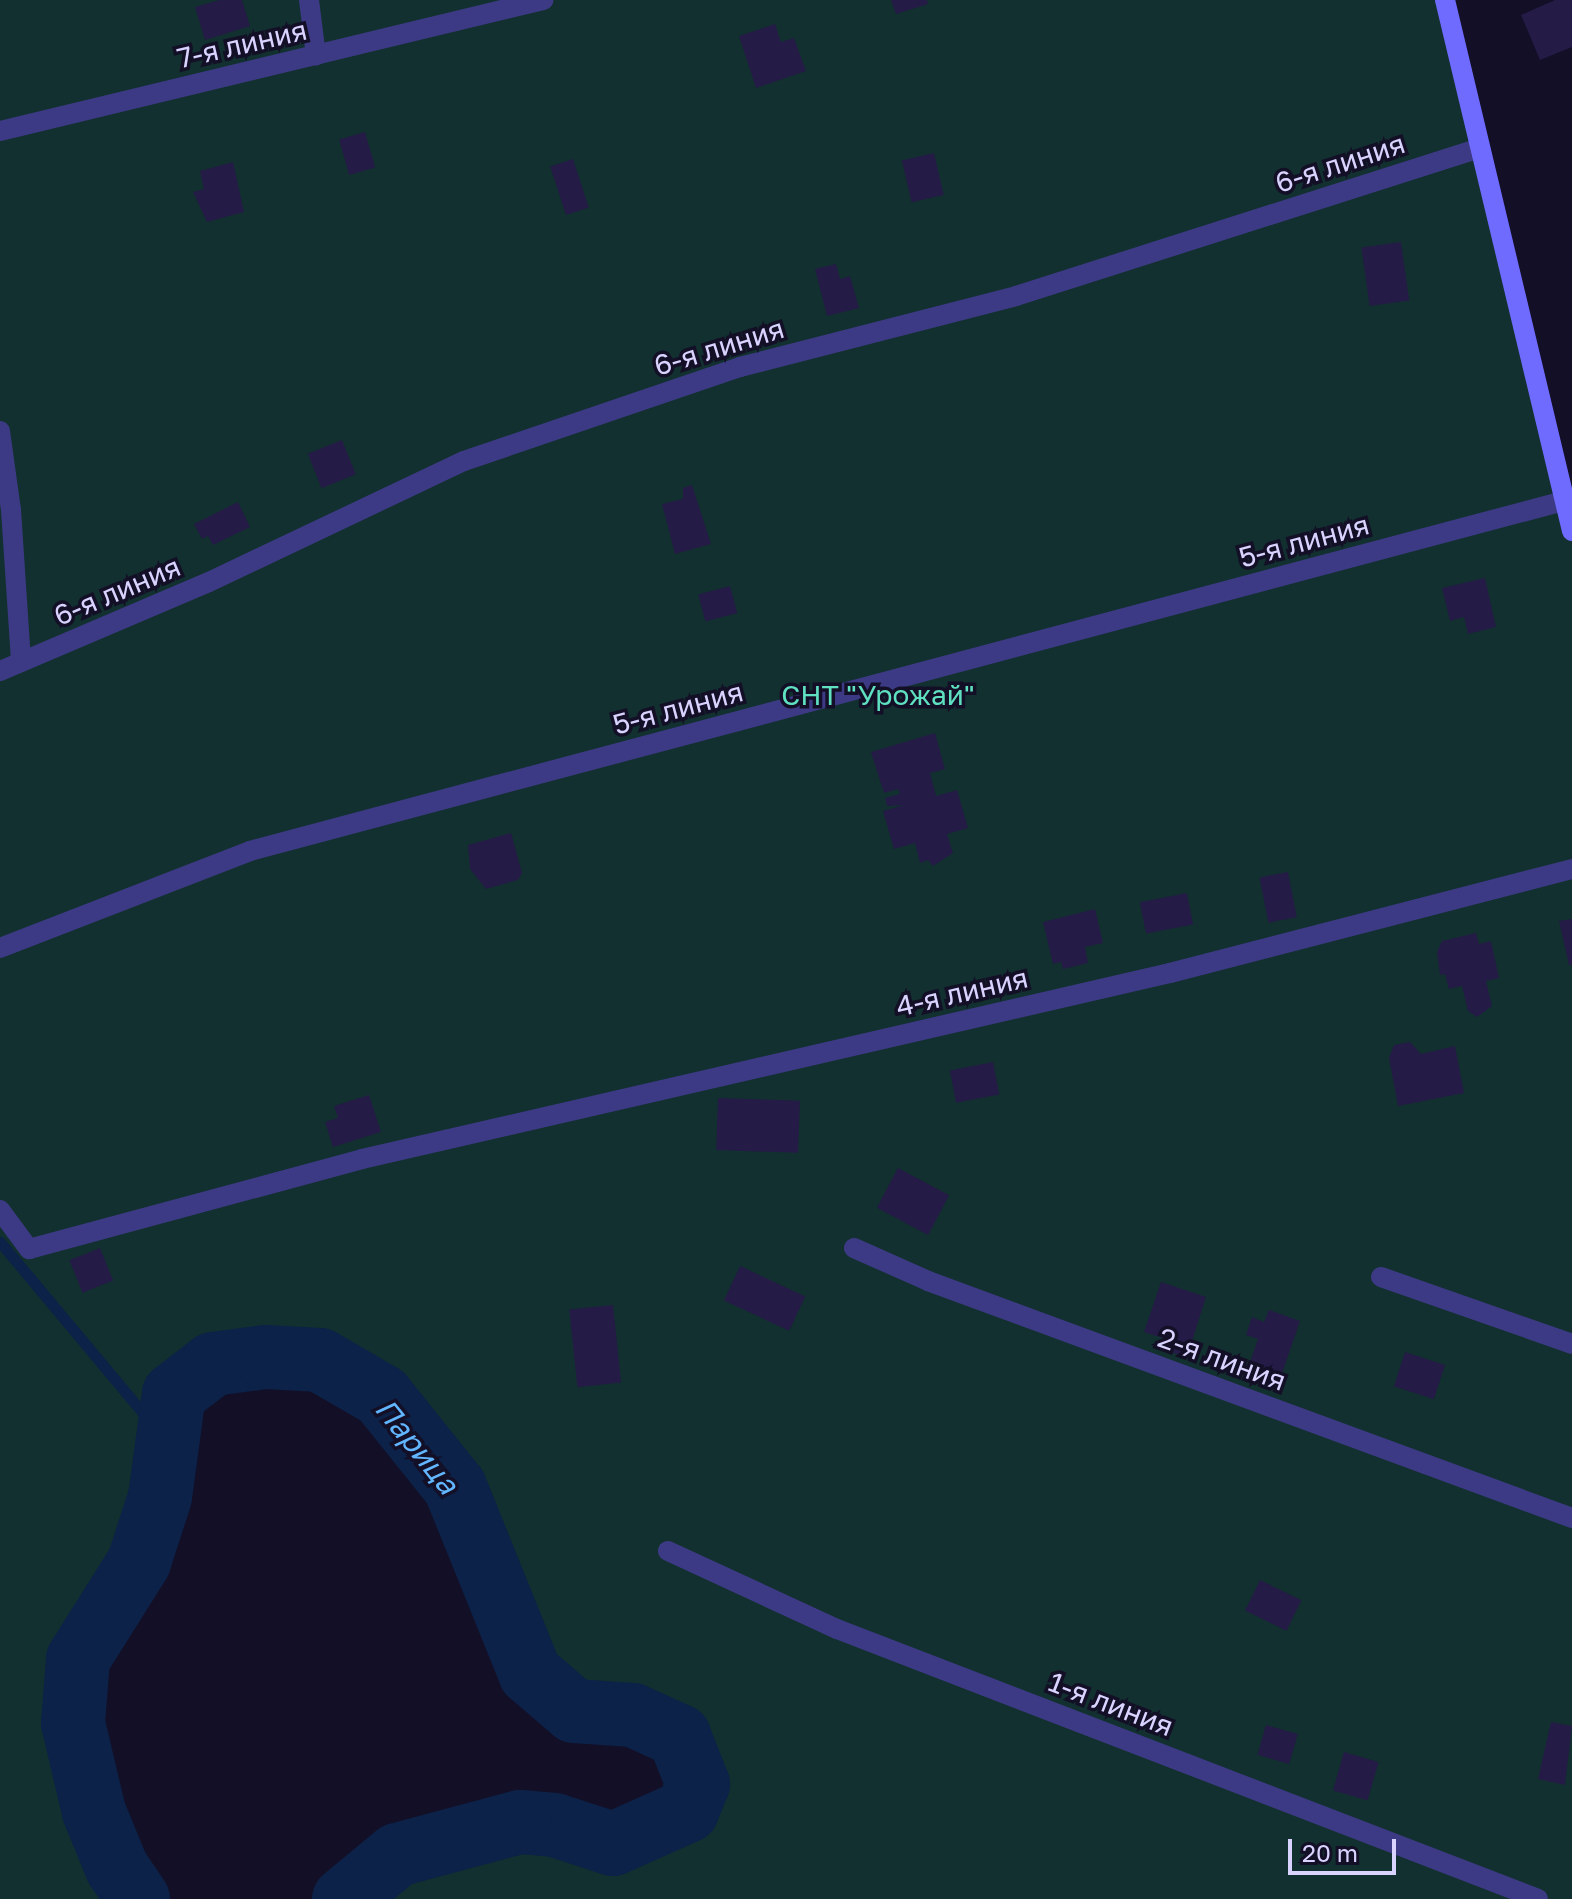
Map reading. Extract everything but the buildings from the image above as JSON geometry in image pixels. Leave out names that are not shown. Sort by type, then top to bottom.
[{"type":"street","points":[[309,0],[316,56]]},
{"type":"street","name":"7-я линия","points":[[0,131],[543,0]]},
{"type":"street","points":[[1445,0],[1572,531]]},
{"type":"street","name":"6-я линия","points":[[0,671],[209,582],[464,461],[740,367],[1016,296],[1480,148]]},
{"type":"street","points":[[0,431],[11,510],[21,662]]},
{"type":"street","name":"5-я линия","points":[[0,948],[250,851],[1564,501]]},
{"type":"street","name":"4-я линия","points":[[0,1210],[29,1249],[362,1159],[1170,973],[1572,869]]},
{"type":"street","name":"2-я линия","points":[[854,1248],[928,1281],[1572,1518]]},
{"type":"street","points":[[1381,1277],[1572,1344]]},
{"type":"street","name":"1-я линия","points":[[668,1551],[837,1629],[1538,1899]]},
{"type":"green space","name":"СНТ \"Урожай\"","points":[[0,0],[1445,0],[1572,531],[1572,1899],[344,1899],[397,1855],[520,1822],[555,1825],[613,1844],[686,1811],[698,1784],[679,1736],[633,1715],[574,1711],[530,1673],[455,1487],[382,1396],[320,1360],[266,1357],[213,1364],[174,1394],[160,1497],[139,1562],[78,1659],[73,1723],[94,1812],[117,1868],[138,1899],[0,1899]]},
{"type":"waterway","points":[[0,1242],[167,1442]]},
{"type":"waterway","name":"Парица","points":[[138,1899],[117,1868],[94,1812],[73,1723],[78,1659],[139,1562],[160,1497],[174,1394],[213,1364],[266,1357],[320,1360],[382,1396],[455,1487],[530,1673],[574,1711],[633,1715],[679,1736],[698,1784],[687,1811],[613,1844],[555,1825],[520,1822],[397,1855],[344,1899]]}]
